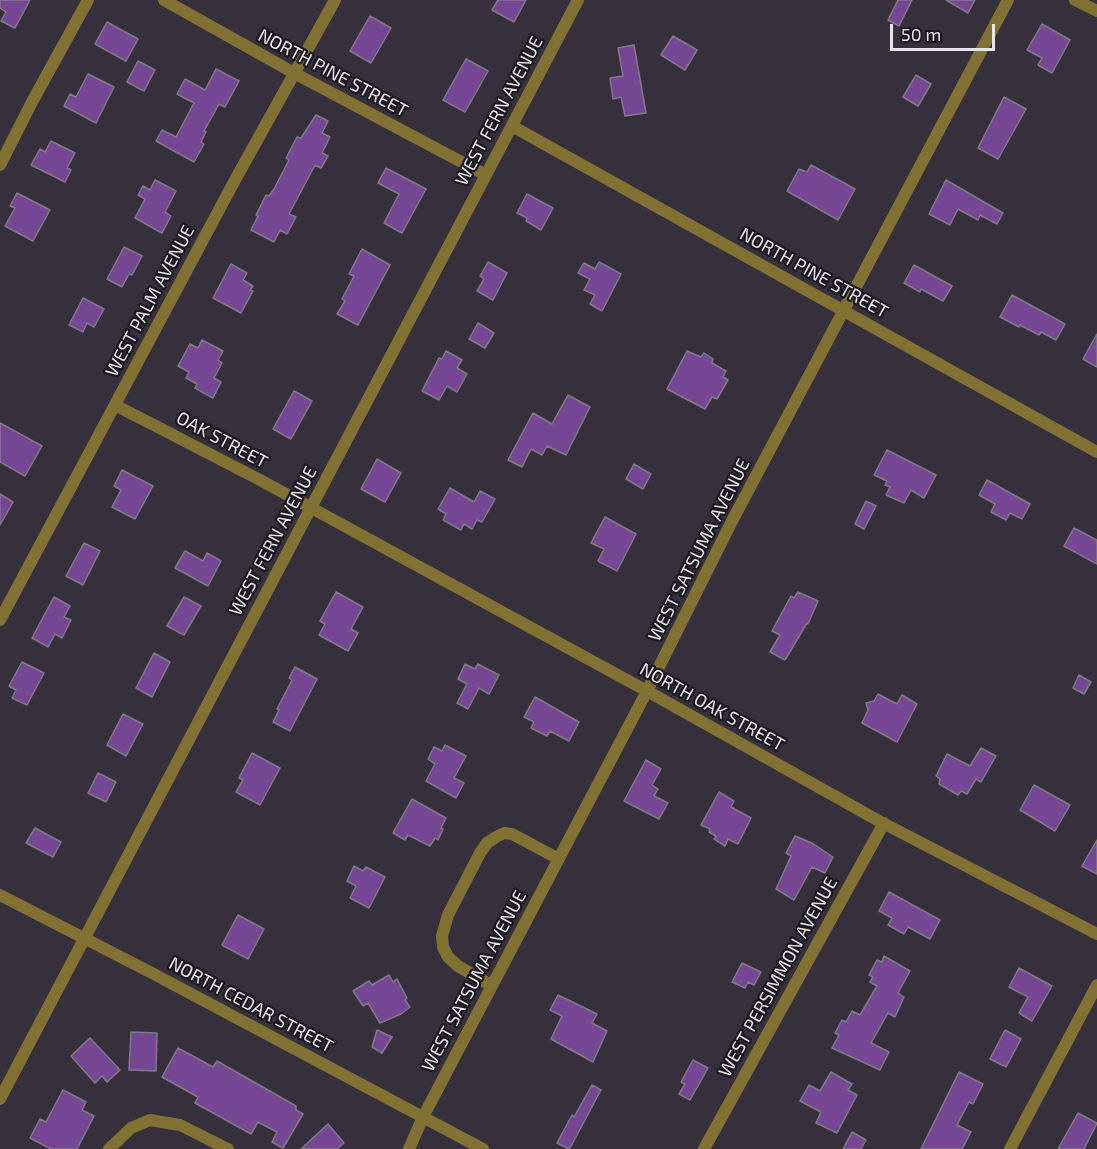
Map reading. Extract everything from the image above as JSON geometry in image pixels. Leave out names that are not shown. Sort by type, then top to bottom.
[{"type":"street","points":[[0,165],[88,0]]},
{"type":"street","name":"NORTH PINE STREET","points":[[164,0],[294,73],[486,175]]},
{"type":"street","name":"WEST PALM AVENUE","points":[[0,620],[335,0]]},
{"type":"street","name":"WEST FERN AVENUE","points":[[0,1099],[578,0]]},
{"type":"street","name":"WEST SATSUMA AVENUE","points":[[409,1149],[423,1117],[647,691],[731,523],[1008,0]]},
{"type":"street","points":[[1075,0],[1097,11]]},
{"type":"street","name":"NORTH PINE STREET","points":[[512,126],[1097,452]]},
{"type":"street","name":"OAK STREET","points":[[115,405],[311,509]]},
{"type":"street","name":"NORTH OAK STREET","points":[[311,509],[647,691],[884,823],[1097,934]]},
{"type":"street","name":"WEST PERSIMMON AVENUE","points":[[704,1149],[884,823]]},
{"type":"street","points":[[492,986],[453,962],[443,945],[442,936],[448,915],[474,863],[487,843],[504,833],[512,834],[558,858]]},
{"type":"street","name":"NORTH CEDAR STREET","points":[[0,895],[483,1149]]},
{"type":"street","points":[[1010,1149],[1097,985]]},
{"type":"street","points":[[109,1149],[131,1128],[150,1120],[180,1125],[228,1149]]},
{"type":"building","points":[[0,0],[30,0],[15,28],[1,21],[6,12],[0,8]]},
{"type":"building","points":[[498,0],[526,0],[514,22],[492,10]]},
{"type":"building","points":[[898,0],[912,0],[899,26],[888,20]]},
{"type":"building","points":[[946,0],[975,0],[968,13]]},
{"type":"building","points":[[370,16],[391,28],[371,63],[350,51]]},
{"type":"building","points":[[107,22],[138,39],[126,61],[95,44]]},
{"type":"building","points":[[1042,24],[1070,40],[1052,73],[1038,65],[1042,58],[1027,50]]},
{"type":"building","points":[[673,36],[697,50],[685,70],[661,55]]},
{"type":"building","points":[[634,45],[646,113],[625,116],[621,97],[613,99],[610,78],[623,76],[618,48]]},
{"type":"building","points":[[466,59],[488,71],[465,112],[443,100]]},
{"type":"building","points":[[138,61],[155,70],[144,91],[127,82]]},
{"type":"building","points":[[216,69],[239,81],[225,107],[219,104],[204,131],[206,132],[201,142],[204,144],[194,162],[156,141],[162,130],[176,137],[194,103],[177,94],[185,79],[205,90]]},
{"type":"building","points":[[88,74],[114,87],[96,123],[64,106],[70,94],[76,97]]},
{"type":"building","points":[[916,75],[931,84],[918,106],[903,97]]},
{"type":"building","points":[[1004,97],[1026,109],[998,159],[978,148]]},
{"type":"building","points":[[316,115],[328,121],[322,133],[330,137],[322,153],[328,156],[321,168],[315,165],[289,214],[296,217],[287,234],[280,230],[274,242],[251,230],[266,195],[269,196],[274,189],[289,160],[286,158],[297,137],[301,138]]},
{"type":"building","points":[[51,141],[75,153],[67,168],[71,170],[65,182],[31,165],[40,149],[45,152]]},
{"type":"building","points":[[811,165],[855,189],[838,220],[787,191],[799,169],[807,172]]},
{"type":"building","points":[[386,168],[426,189],[402,233],[384,223],[399,194],[378,183]]},
{"type":"building","points":[[155,180],[176,191],[165,212],[171,216],[162,233],[135,218],[145,199],[138,195],[143,186],[150,190]]},
{"type":"building","points":[[946,180],[1003,213],[997,224],[980,215],[978,220],[958,209],[950,225],[929,214]]},
{"type":"building","points":[[17,193],[50,210],[33,241],[5,226],[15,208],[10,206]]},
{"type":"building","points":[[527,194],[553,208],[541,230],[517,213]]},
{"type":"building","points":[[124,247],[142,256],[132,275],[129,274],[122,287],[107,279]]},
{"type":"building","points":[[362,249],[390,265],[358,325],[337,314],[345,301],[342,299],[354,276],[349,274]]},
{"type":"building","points":[[488,262],[507,273],[493,300],[477,291],[484,279],[480,276]]},
{"type":"building","points":[[599,262],[621,274],[602,311],[590,304],[595,295],[584,290],[590,279],[578,273],[584,263],[595,269]]},
{"type":"building","points":[[231,264],[247,273],[243,280],[253,286],[250,290],[253,291],[241,313],[213,298]]},
{"type":"building","points":[[914,265],[952,286],[943,301],[904,283]]},
{"type":"building","points":[[1012,295],[1065,324],[1056,340],[1041,332],[1039,335],[1020,325],[1019,327],[1000,317]]},
{"type":"building","points":[[83,298],[104,309],[94,327],[87,323],[83,332],[69,325]]},
{"type":"building","points":[[478,323],[494,333],[485,348],[469,339]]},
{"type":"building","points":[[1097,334],[1097,367],[1083,359]]},
{"type":"building","points":[[202,340],[223,351],[218,360],[222,363],[214,378],[221,382],[213,398],[195,388],[197,384],[186,378],[189,372],[178,366],[190,344],[198,348]]},
{"type":"building","points":[[446,351],[462,360],[457,368],[467,374],[457,392],[447,386],[439,400],[422,391],[439,358],[442,359]]},
{"type":"building","points":[[687,351],[701,357],[704,353],[713,359],[712,363],[726,371],[723,377],[728,380],[717,399],[712,397],[705,409],[667,389]]},
{"type":"building","points":[[294,391],[312,401],[291,439],[273,429]]},
{"type":"building","points":[[568,395],[590,407],[566,455],[547,446],[542,455],[531,449],[522,467],[508,460],[533,413],[552,424]]},
{"type":"building","points":[[0,423],[42,446],[25,476],[0,462]]},
{"type":"building","points":[[887,450],[936,475],[924,498],[911,490],[904,503],[886,495],[890,487],[885,485],[887,481],[874,475]]},
{"type":"building","points":[[377,459],[401,473],[385,502],[361,489]]},
{"type":"building","points":[[634,464],[651,474],[643,489],[626,479]]},
{"type":"building","points":[[122,470],[153,486],[135,519],[112,507],[121,490],[114,486]]},
{"type":"building","points":[[987,480],[1030,504],[1022,519],[1010,513],[1006,520],[991,512],[995,504],[979,495]]},
{"type":"building","points":[[450,488],[474,502],[480,491],[495,499],[482,522],[477,520],[472,529],[464,524],[461,530],[443,520],[446,514],[438,509]]},
{"type":"building","points":[[0,494],[13,502],[0,525]]},
{"type":"building","points":[[866,501],[876,506],[864,529],[855,524]]},
{"type":"building","points":[[605,517],[636,534],[617,571],[598,561],[604,549],[591,543]]},
{"type":"building","points":[[1074,528],[1097,540],[1097,564],[1064,546]]},
{"type":"building","points":[[84,543],[100,551],[83,585],[66,576]]},
{"type":"building","points":[[185,551],[203,561],[207,553],[221,561],[208,586],[175,568]]},
{"type":"building","points":[[336,592],[363,607],[351,629],[358,633],[348,651],[319,635],[325,624],[320,621]]},
{"type":"building","points":[[798,592],[818,601],[808,624],[785,660],[770,652],[780,635],[772,631],[791,596],[794,598]]},
{"type":"building","points":[[54,597],[70,606],[64,617],[71,620],[62,638],[55,634],[48,647],[32,638]]},
{"type":"building","points":[[184,597],[201,606],[184,635],[167,626]]},
{"type":"building","points":[[154,653],[170,662],[152,697],[136,688]]},
{"type":"building","points":[[22,662],[44,673],[27,705],[12,698],[16,690],[9,686]]},
{"type":"building","points":[[465,664],[475,669],[478,664],[499,675],[489,694],[479,688],[468,709],[457,703],[467,684],[458,679]]},
{"type":"building","points":[[295,667],[317,679],[290,731],[273,722],[292,680],[289,678]]},
{"type":"building","points":[[1079,675],[1091,682],[1084,694],[1073,688]]},
{"type":"building","points":[[878,694],[897,704],[902,695],[917,704],[897,742],[862,723],[868,710],[866,703],[874,701]]},
{"type":"building","points":[[535,697],[579,722],[569,741],[550,731],[547,736],[531,728],[534,722],[524,717]]},
{"type":"building","points":[[123,714],[143,724],[126,756],[107,745]]},
{"type":"building","points":[[445,745],[466,756],[454,778],[464,783],[456,798],[426,781],[435,764],[428,759],[434,747],[442,751]]},
{"type":"building","points":[[981,748],[996,756],[981,782],[976,779],[967,794],[961,791],[958,795],[939,784],[940,779],[936,776],[947,754],[970,766]]},
{"type":"building","points":[[252,753],[280,768],[260,805],[236,792],[243,780],[239,778]]},
{"type":"building","points":[[646,760],[661,769],[652,785],[658,789],[654,796],[668,803],[659,819],[624,801]]},
{"type":"building","points":[[98,773],[116,782],[106,802],[88,793]]},
{"type":"building","points":[[1034,785],[1070,805],[1055,831],[1020,810]]},
{"type":"building","points":[[719,792],[734,801],[731,807],[751,818],[738,844],[728,839],[725,846],[714,839],[716,836],[709,832],[710,829],[701,825]]},
{"type":"building","points":[[412,799],[446,818],[438,840],[435,838],[430,846],[408,835],[405,840],[393,833]]},
{"type":"building","points":[[35,828],[61,842],[53,857],[26,843]]},
{"type":"building","points":[[795,836],[812,843],[833,857],[825,873],[812,867],[794,900],[776,889],[791,856],[786,853]]},
{"type":"building","points":[[1097,840],[1097,874],[1082,866]]},
{"type":"building","points":[[354,866],[363,871],[366,867],[385,877],[369,908],[350,898],[356,886],[347,881]]},
{"type":"building","points":[[889,892],[940,920],[930,939],[908,927],[904,934],[888,925],[892,918],[879,911]]},
{"type":"building","points":[[238,915],[264,929],[248,959],[222,945]]},
{"type":"building","points":[[884,956],[910,971],[898,993],[904,997],[895,1017],[888,1013],[871,1043],[889,1052],[880,1070],[832,1048],[839,1035],[835,1033],[842,1020],[846,1022],[852,1011],[860,1015],[877,986],[870,982],[873,977],[869,975],[877,960],[882,962]]},
{"type":"building","points":[[742,963],[761,972],[754,985],[748,982],[745,988],[732,982]]},
{"type":"building","points":[[1019,968],[1052,986],[1032,1021],[1019,1013],[1028,997],[1009,987]]},
{"type":"building","points":[[389,975],[393,982],[397,979],[410,1007],[401,1014],[380,1023],[368,1003],[363,1006],[353,991],[369,981],[372,985]]},
{"type":"building","points":[[558,995],[597,1014],[592,1023],[607,1031],[593,1062],[551,1039],[562,1016],[550,1010]]},
{"type":"building","points":[[377,1030],[392,1037],[382,1053],[372,1047]]},
{"type":"building","points":[[1005,1030],[1021,1039],[1006,1067],[990,1059]]},
{"type":"building","points":[[131,1032],[157,1033],[156,1071],[129,1070]]},
{"type":"building","points":[[90,1038],[120,1070],[107,1082],[102,1076],[95,1083],[71,1056]]},
{"type":"building","points":[[178,1048],[213,1067],[217,1061],[296,1106],[296,1110],[303,1114],[283,1148],[272,1142],[277,1132],[258,1122],[251,1134],[195,1103],[198,1097],[162,1077]]},
{"type":"building","points":[[693,1060],[708,1068],[690,1100],[679,1094],[685,1084],[681,1082]]},
{"type":"building","points":[[831,1072],[852,1084],[848,1090],[857,1095],[837,1133],[816,1123],[821,1112],[800,1101],[809,1085],[820,1091]]},
{"type":"building","points":[[959,1072],[983,1084],[973,1104],[969,1102],[957,1125],[971,1132],[962,1149],[921,1149]]},
{"type":"building","points":[[592,1085],[601,1090],[570,1148],[567,1148],[557,1143]]},
{"type":"building","points":[[63,1090],[86,1102],[82,1110],[94,1116],[77,1149],[51,1149],[30,1138],[40,1119],[46,1122]]},
{"type":"building","points":[[1078,1113],[1097,1123],[1084,1149],[1058,1149]]},
{"type":"building","points":[[328,1124],[344,1143],[337,1149],[301,1149]]},
{"type":"building","points":[[852,1132],[866,1140],[861,1149],[843,1149]]}]
